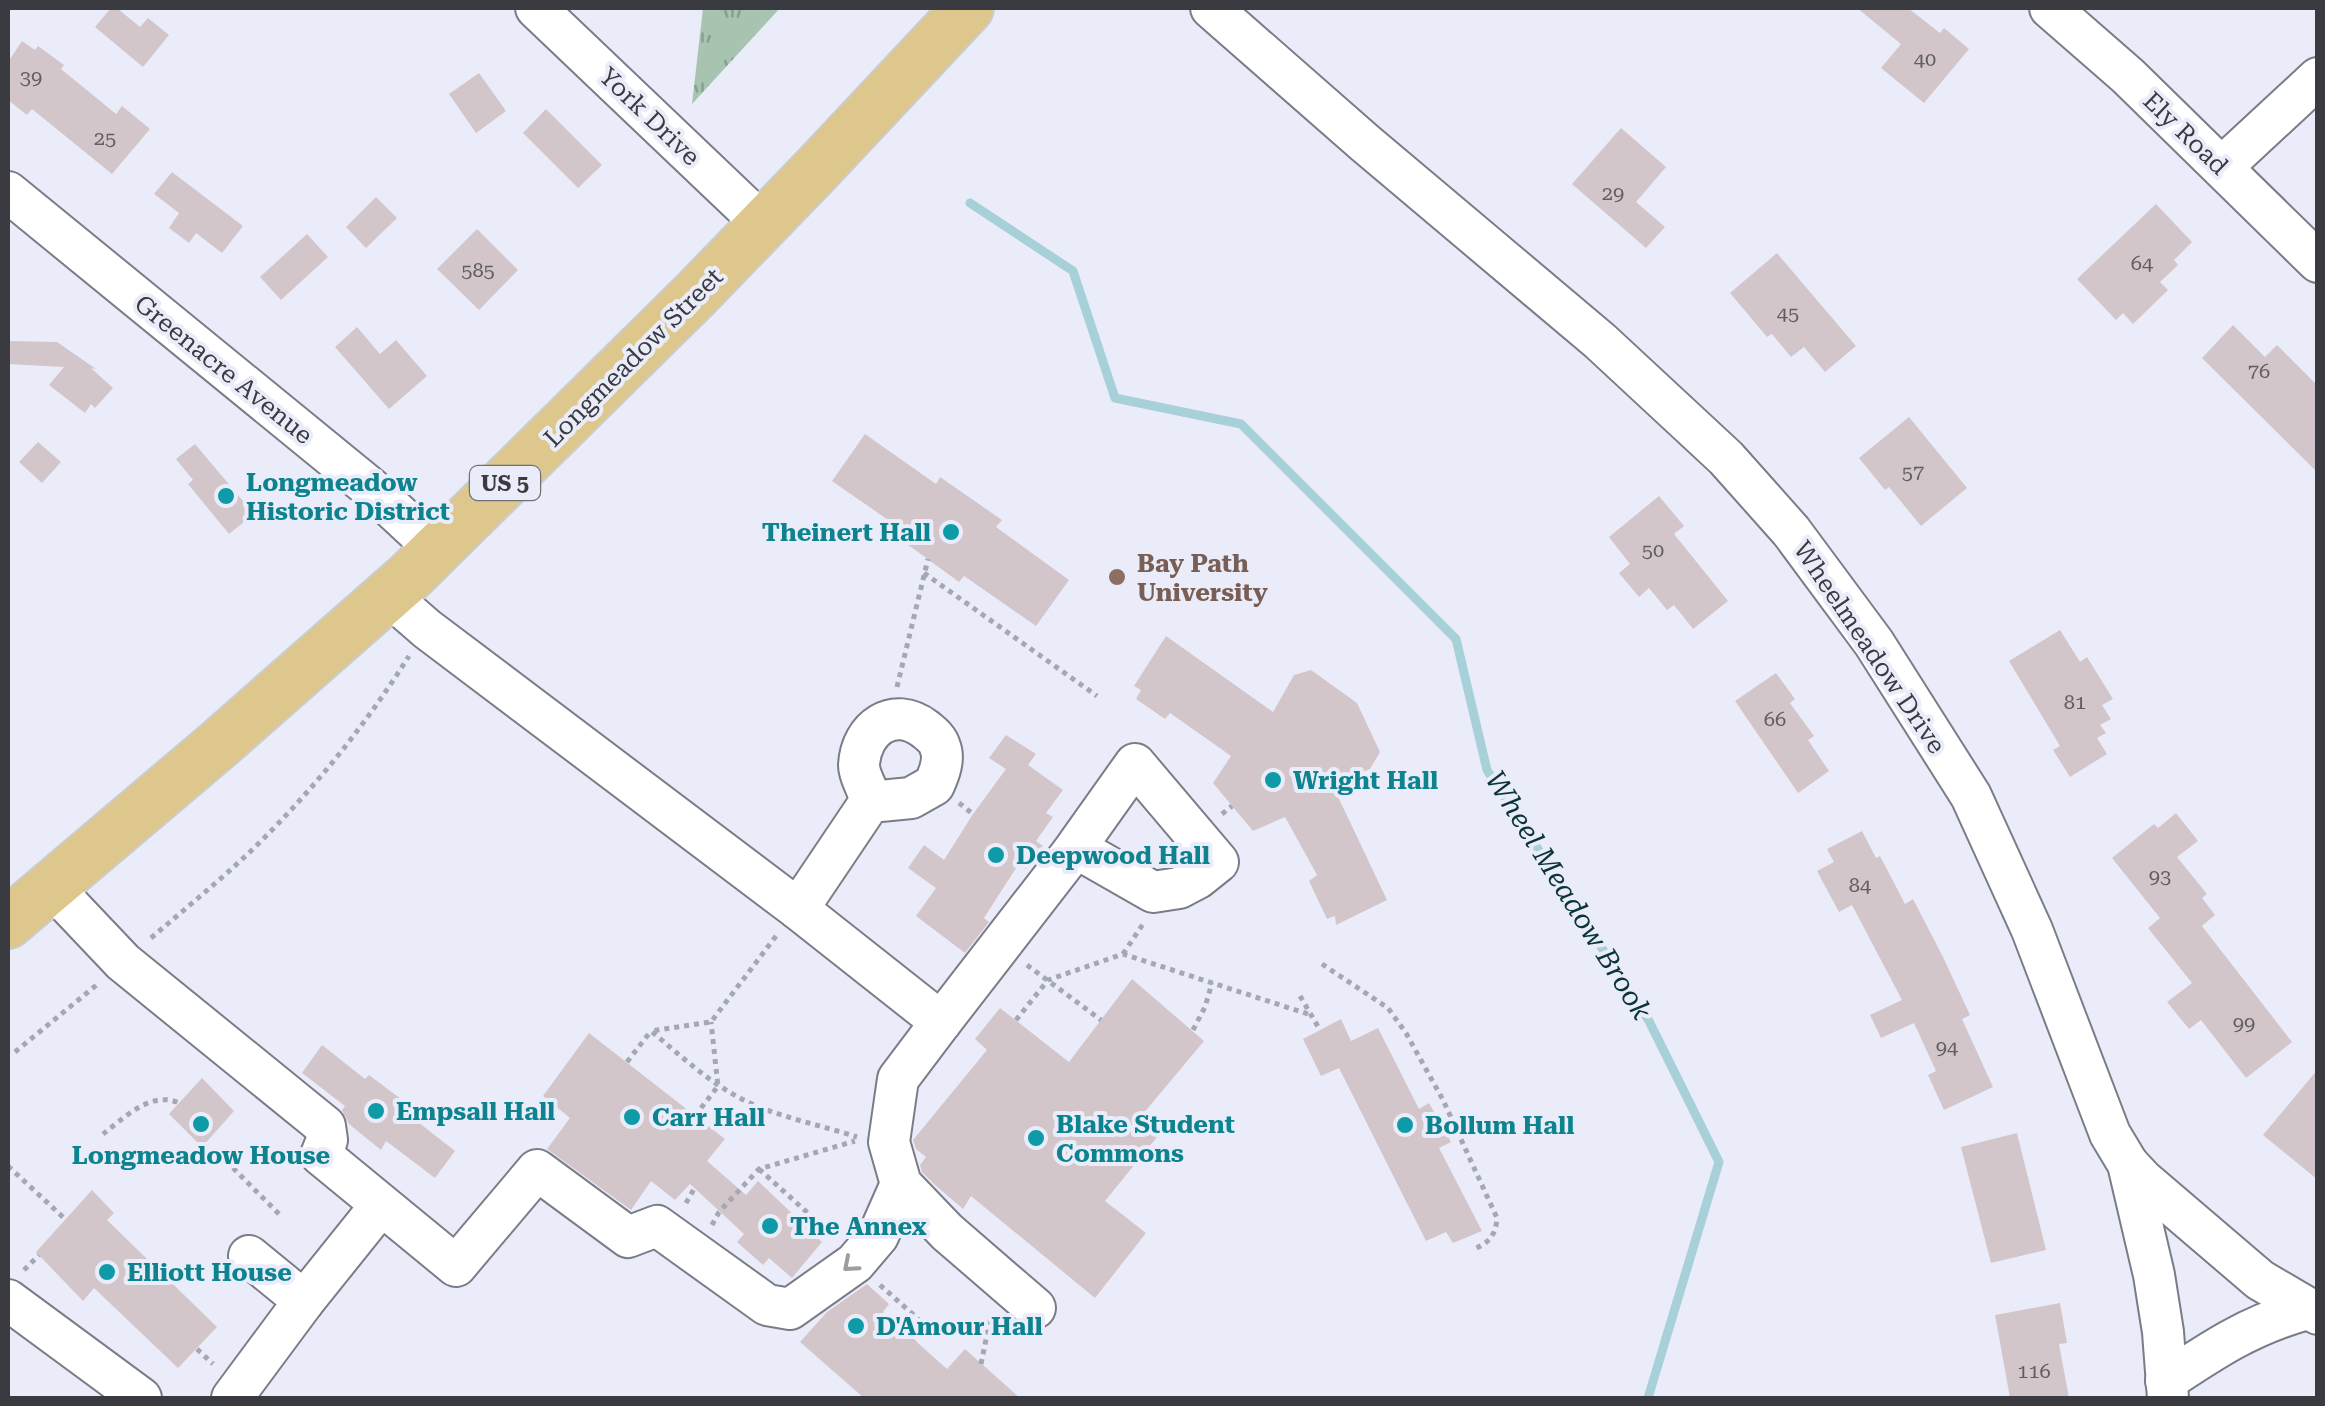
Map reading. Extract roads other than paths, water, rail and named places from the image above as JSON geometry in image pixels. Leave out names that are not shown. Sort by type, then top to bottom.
[{"type":"main road","name":"Longmeadow Street","points":[[8,923],[218,746],[437,550],[764,225],[968,8]]},
{"type":"street","name":"York Drive","points":[[536,8],[764,225]]},
{"type":"street","name":"Wheelmeadow Drive","points":[[1212,8],[1600,341],[1726,458],[1790,531],[1874,643],[1970,796],[2032,930],[2110,1134],[2128,1164],[2154,1275],[2167,1390]]},
{"type":"street","name":"Ely Road","points":[[2050,8],[2128,76],[2318,262]]},
{"type":"street","points":[[2222,168],[2318,78]]},
{"type":"street","name":"Greenacre Avenue","points":[[8,192],[356,476],[437,550]]},
{"type":"street","points":[[388,596],[427,630],[798,909],[941,1022]]},
{"type":"street","points":[[798,909],[870,802],[859,769],[870,736],[890,719],[914,722],[937,740],[942,752],[934,786],[904,800],[870,802]]},
{"type":"street","points":[[1034,1308],[947,1232],[902,1184],[890,1142],[898,1079],[1071,854]]},
{"type":"street","points":[[50,886],[124,962],[325,1126],[328,1140],[322,1155],[456,1266],[537,1170],[628,1237],[656,1226],[767,1305],[790,1309],[866,1249],[902,1184]]},
{"type":"street","points":[[2128,1164],[2260,1280],[2312,1312]]},
{"type":"street","points":[[232,1398],[380,1204]]},
{"type":"street","points":[[249,1256],[304,1300]]},
{"type":"street","points":[[8,1300],[141,1398]]},
{"type":"street","name":"Wheelmeadow Drive","points":[[2167,1390],[2227,1340],[2263,1323],[2312,1312]]},
{"type":"waterway","name":"Wheel Meadow Brook","points":[[970,203],[1073,271],[1115,398],[1241,424],[1456,639],[1487,770],[1649,1021],[1719,1162],[1648,1398]]},
{"type":"place","name":"Longmeadow Historic District","points":[[226,496]]},
{"type":"place","name":"Theinert Hall","points":[[951,532]]},
{"type":"place","name":"Bay Path University","points":[[1117,577]]},
{"type":"place","name":"Wright Hall","points":[[1273,780]]},
{"type":"place","name":"Deepwood Hall","points":[[996,855]]},
{"type":"place","name":"Empsall Hall","points":[[376,1111]]},
{"type":"place","name":"Carr Hall","points":[[632,1117]]},
{"type":"place","name":"Longmeadow House","points":[[201,1124]]},
{"type":"place","name":"Bollum Hall","points":[[1405,1125]]},
{"type":"place","name":"Blake Student Commons","points":[[1036,1138]]},
{"type":"place","name":"The Annex","points":[[770,1226]]},
{"type":"place","name":"Elliott House","points":[[107,1272]]},
{"type":"place","name":"D'Amour Hall","points":[[856,1326]]}]
